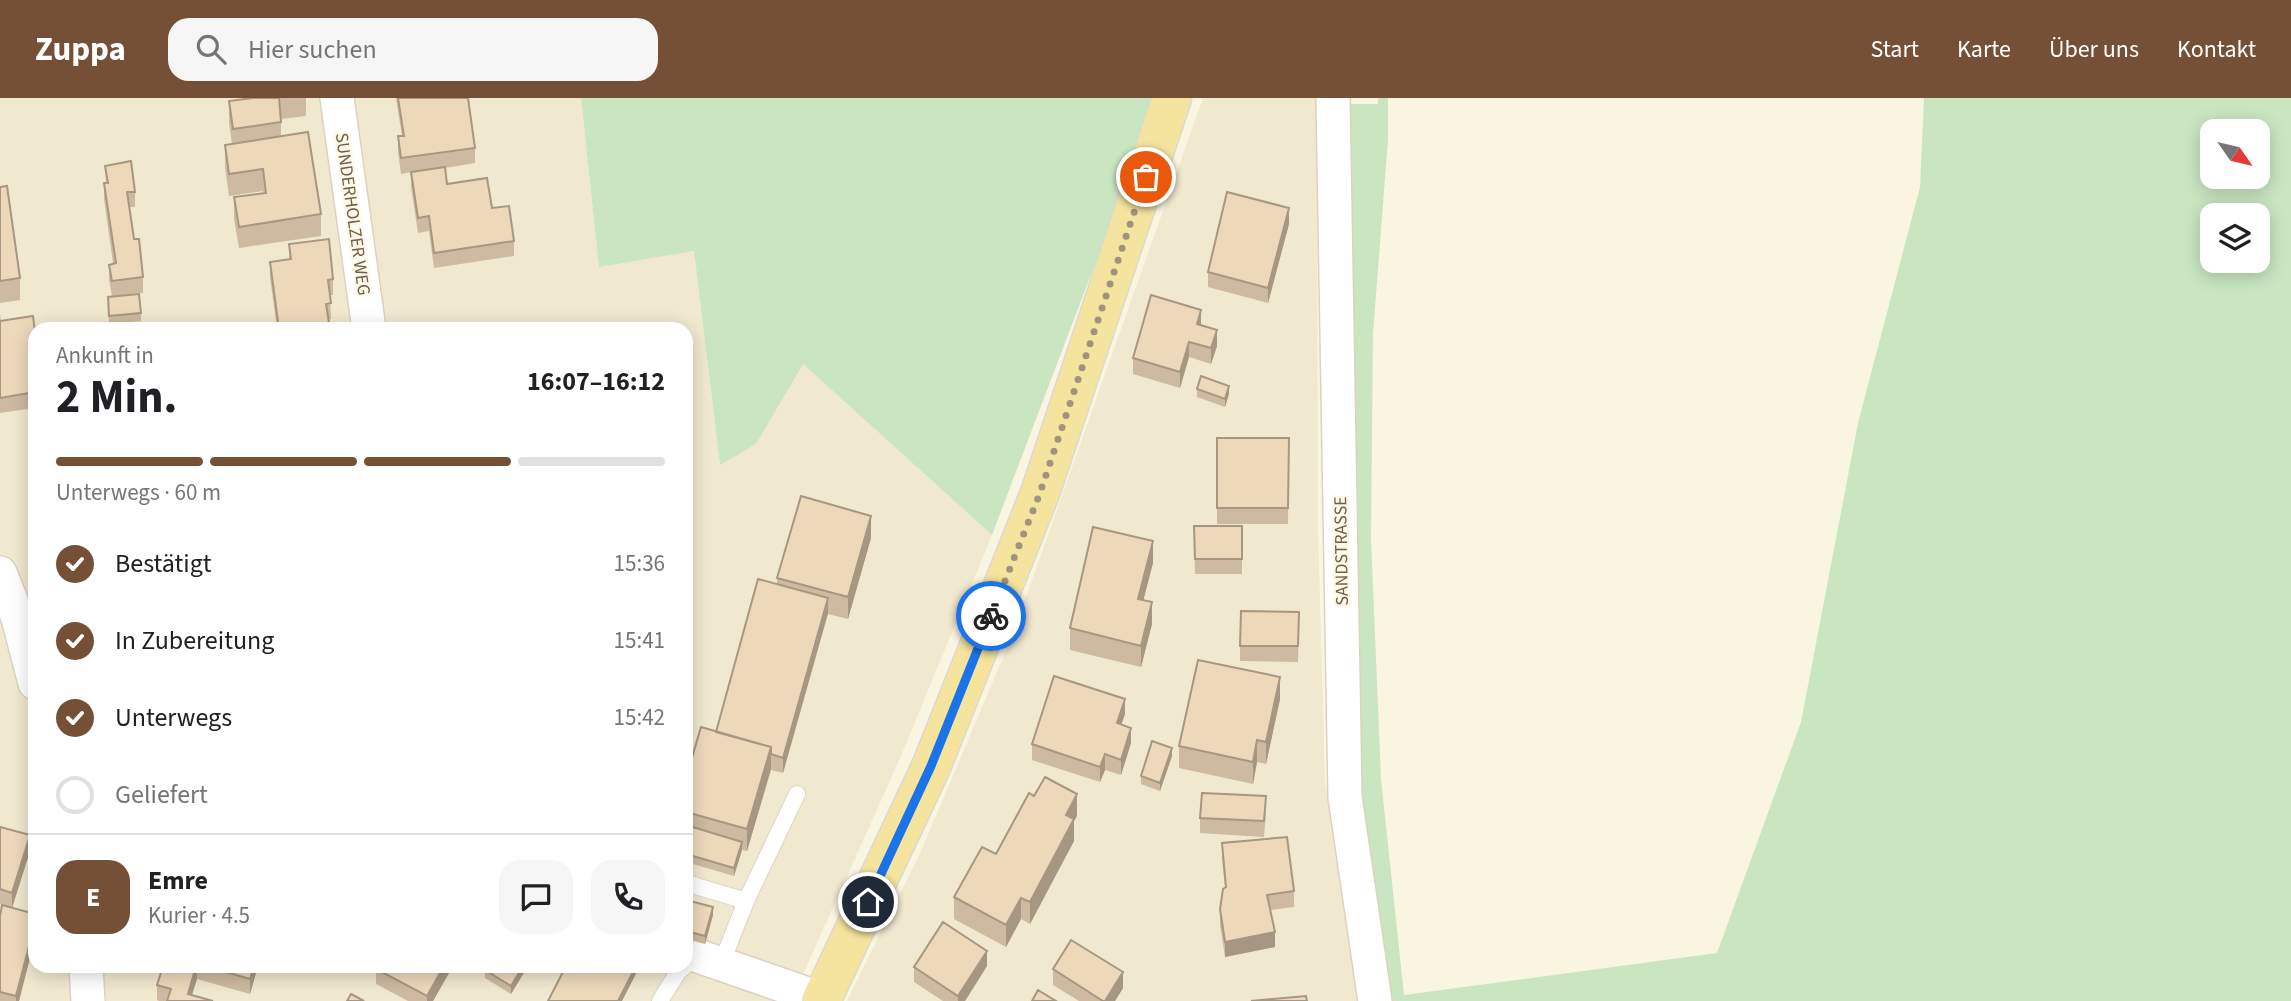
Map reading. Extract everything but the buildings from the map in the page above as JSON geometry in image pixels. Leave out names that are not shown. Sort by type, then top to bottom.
[{"type":"main road","points":[[822,1000],[931,766],[1040,493],[1172,98]]},
{"type":"street","name":"SUNDERHOLZER WEG","points":[[337,98],[368,322]]},
{"type":"street","name":"SANDSTRASSE","points":[[1333,98],[1345,797],[1375,1001]]},
{"type":"street","points":[[0,573],[18,618],[28,656]]},
{"type":"street","points":[[698,962],[822,1000]]},
{"type":"street","points":[[86,973],[88,1001]]},
{"type":"lane","points":[[698,962],[747,901],[797,794]]},
{"type":"lane","points":[[693,885],[747,901]]},
{"type":"lane","points":[[660,1001],[677,973]]},
{"type":"shaded area","points":[[0,98],[581,98],[599,266],[694,251],[720,464],[756,444],[802,363],[992,535],[901,756],[791,1001],[0,1001]]},
{"type":"shaded area","points":[[1203,98],[1317,98],[1318,528],[1325,783],[1367,1001],[847,1001],[921,851],[1011,639]]},
{"type":"green space","points":[[581,98],[1153,98],[1122,193],[992,535],[803,364],[756,444],[720,465],[694,251],[599,267]]},
{"type":"green space","points":[[1378,98],[1388,98],[1388,140],[1373,334],[1371,539],[1381,779],[1404,995],[1717,953],[1801,722],[1858,423],[1920,187],[1924,98],[2291,98],[2291,1001],[1389,1001],[1358,763],[1348,104],[1378,104]]},
{"type":"way so far","points":[[991,616],[1040,493],[1146,177]]},
{"type":"route","points":[[868,902],[931,766],[991,616]]}]
